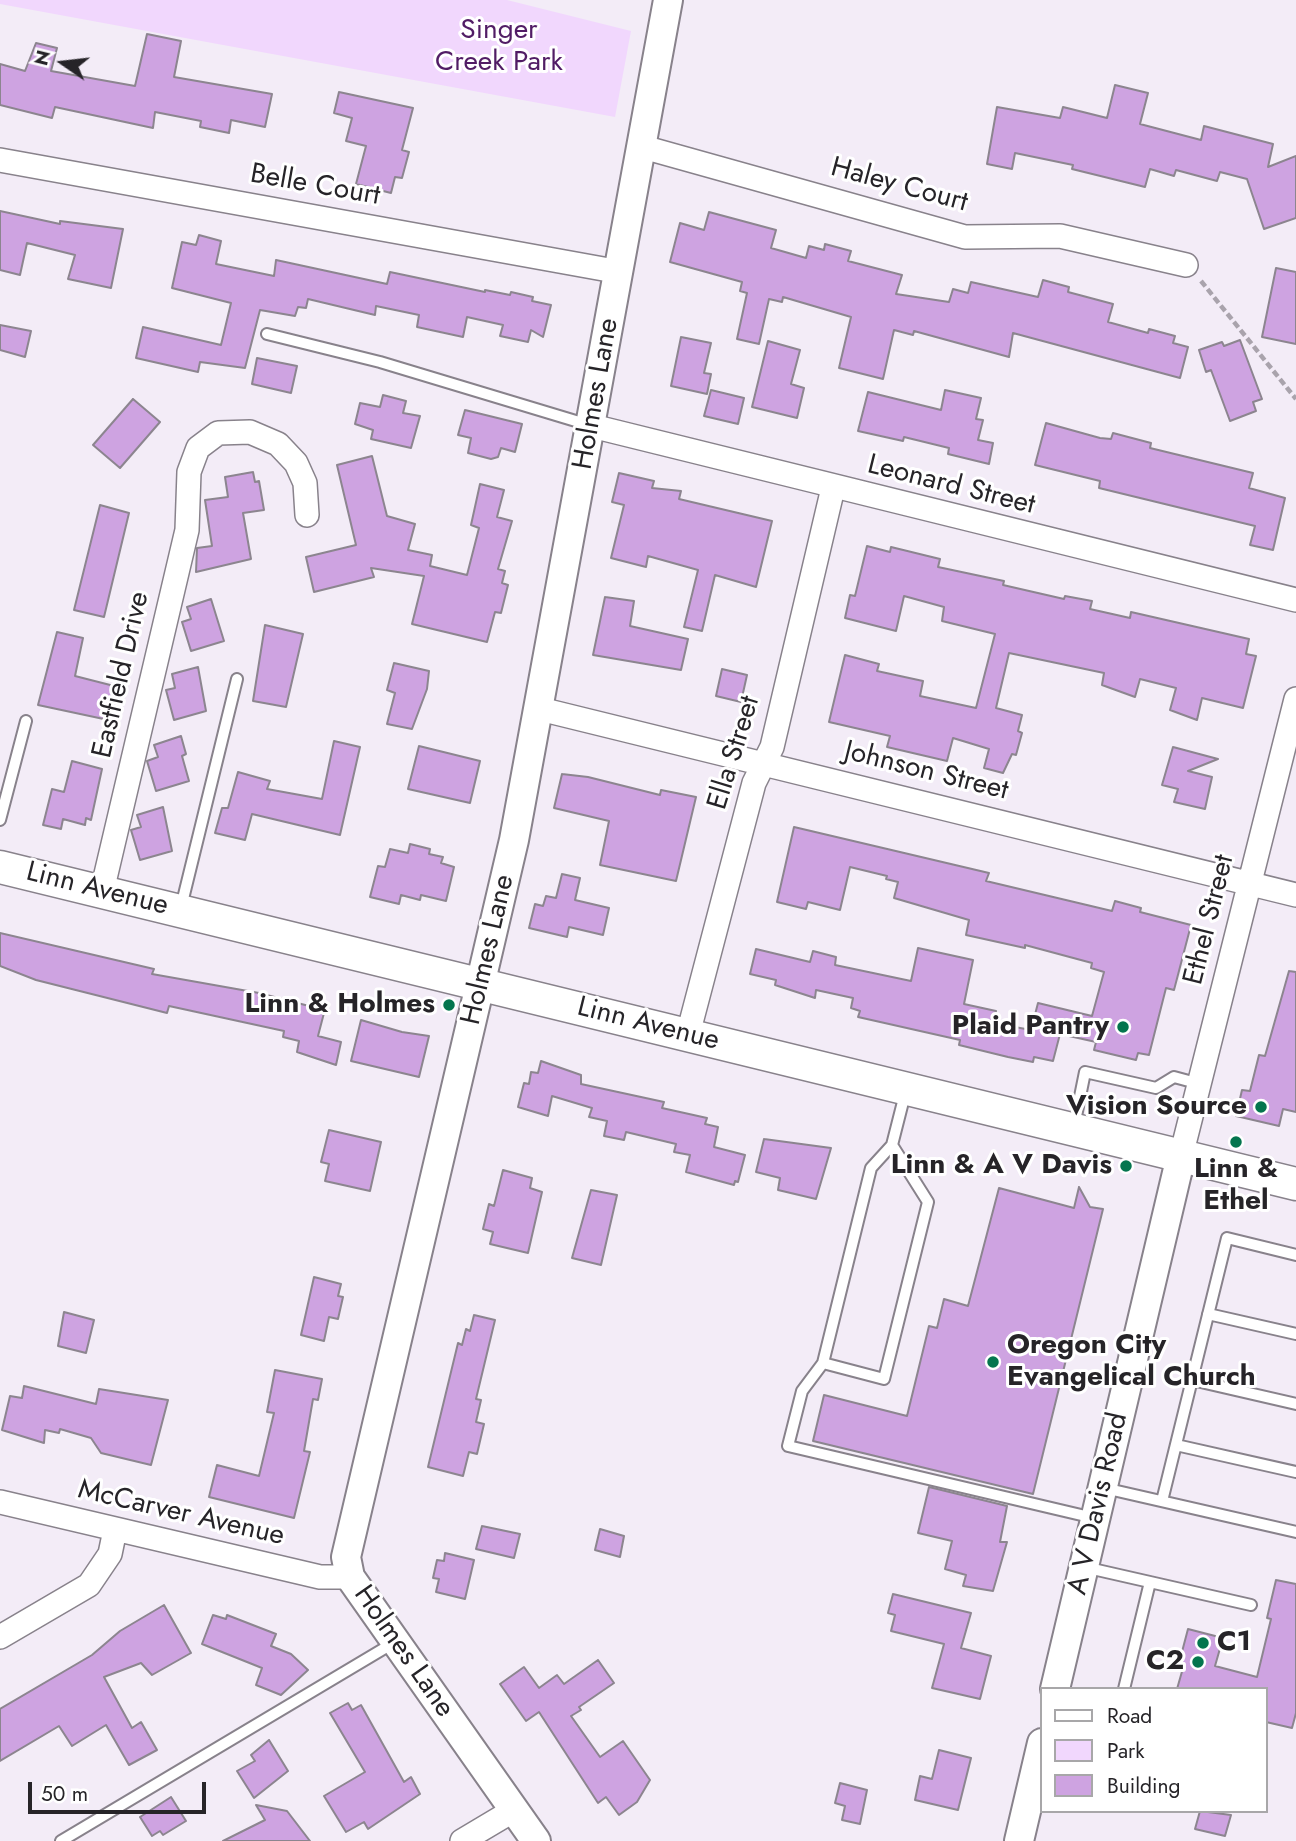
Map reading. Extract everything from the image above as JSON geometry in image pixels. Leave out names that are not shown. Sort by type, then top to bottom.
[{"type":"main road","name":"Linn Avenue","points":[[0,867],[1296,1184]]},
{"type":"street","name":"Holmes Lane","points":[[536,1841],[350,1577],[346,1557],[482,983],[540,709],[668,0]]},
{"type":"street","name":"Haley Court","points":[[643,147],[965,237],[1060,236],[1186,265]]},
{"type":"street","name":"Belle Court","points":[[0,160],[620,272]]},
{"type":"street","name":"Leonard Street","points":[[592,426],[833,488],[1296,600]]},
{"type":"street","name":"Eastfield Drive","points":[[102,891],[187,530],[181,470],[198,448],[218,433],[250,432],[278,444],[296,463],[305,483],[307,515]]},
{"type":"street","name":"Ella Street","points":[[688,1034],[754,783],[772,747],[833,488]]},
{"type":"street","name":"Ethel Street","points":[[1181,1156],[1296,699]]},
{"type":"street","name":"Johnson Street","points":[[540,709],[765,762],[1296,895]]},
{"type":"street","name":"A V Davis Road","points":[[1055,1687],[1181,1156]]},
{"type":"street","name":"McCarver Avenue","points":[[0,1502],[320,1577],[350,1577]]},
{"type":"street","points":[[0,1637],[89,1585],[110,1554],[115,1530]]},
{"type":"street","points":[[1019,1841],[1040,1752]]},
{"type":"street","points":[[462,1841],[514,1810]]},
{"type":"lane","points":[[267,334],[380,362],[592,426]]},
{"type":"lane","points":[[180,910],[237,679]]},
{"type":"lane","points":[[0,820],[26,721]]},
{"type":"lane","points":[[1073,1129],[1085,1072],[1156,1088],[1174,1077],[1200,1084]]},
{"type":"lane","points":[[906,1088],[892,1145],[871,1168],[823,1363],[802,1391],[788,1446],[1096,1519]]},
{"type":"lane","points":[[823,1363],[884,1379],[928,1202],[892,1145]]},
{"type":"lane","points":[[1162,1501],[1227,1238],[1296,1255]]},
{"type":"lane","points":[[1208,1314],[1296,1334]]},
{"type":"lane","points":[[1192,1380],[1296,1404]]},
{"type":"lane","points":[[1176,1444],[1296,1472]]},
{"type":"lane","points":[[1104,1488],[1296,1532]]},
{"type":"lane","points":[[1084,1567],[1251,1605]]},
{"type":"lane","points":[[1124,1687],[1150,1582]]},
{"type":"lane","points":[[61,1841],[395,1642]]},
{"type":"path","points":[[1186,265],[1219,300],[1296,399]]},
{"type":"green space","name":"Singer Creek Park","points":[[0,0],[507,0],[631,31],[615,117],[0,4]]},
{"type":"building","points":[[147,34],[181,41],[174,77],[272,94],[265,127],[231,120],[229,133],[200,127],[201,121],[155,112],[153,128],[55,107],[52,118],[0,105],[0,64],[25,71],[36,43],[57,48],[51,71],[135,86]]},
{"type":"building","points":[[1115,85],[1148,93],[1140,124],[1201,140],[1204,126],[1273,144],[1268,167],[1296,156],[1296,218],[1264,229],[1247,179],[1220,172],[1217,181],[1176,170],[1174,176],[1150,169],[1145,187],[1072,169],[1073,165],[1015,153],[1012,169],[987,164],[997,107],[1060,118],[1063,107],[1107,118]]},
{"type":"building","points":[[339,92],[413,108],[402,150],[409,152],[402,178],[395,177],[391,193],[356,184],[366,146],[346,141],[352,118],[334,113]]},
{"type":"building","points":[[0,211],[60,224],[60,221],[123,229],[111,288],[68,279],[75,255],[27,243],[20,275],[0,270]]},
{"type":"building","points":[[709,212],[776,230],[771,248],[806,258],[809,246],[824,250],[825,244],[851,251],[848,261],[902,275],[896,294],[949,302],[953,289],[968,293],[971,282],[1038,297],[1043,280],[1069,287],[1068,292],[1113,304],[1108,322],[1148,333],[1149,329],[1175,336],[1173,343],[1188,347],[1180,378],[1013,333],[1009,357],[914,331],[913,335],[894,330],[883,379],[839,368],[851,317],[783,297],[782,302],[769,299],[759,344],[737,339],[747,293],[740,291],[742,282],[670,262],[680,223],[704,230]]},
{"type":"building","points":[[199,235],[221,241],[216,264],[274,276],[276,260],[387,284],[390,272],[485,292],[510,295],[511,292],[551,305],[543,337],[531,330],[528,342],[500,336],[503,325],[467,317],[463,337],[417,327],[419,315],[376,306],[375,315],[308,299],[306,308],[298,307],[295,316],[260,310],[245,368],[200,362],[198,372],[136,358],[143,327],[221,345],[231,303],[172,288],[182,242],[196,245]]},
{"type":"building","points":[[1276,268],[1296,272],[1296,344],[1262,337]]},
{"type":"building","points":[[0,325],[31,331],[25,357],[0,350]]},
{"type":"building","points":[[681,337],[711,343],[704,373],[711,374],[707,394],[671,386]]},
{"type":"building","points":[[1240,340],[1262,399],[1253,402],[1256,411],[1230,421],[1211,370],[1206,372],[1199,350],[1222,342],[1224,346]]},
{"type":"building","points":[[768,341],[800,350],[791,384],[804,388],[797,418],[752,407]]},
{"type":"building","points":[[257,358],[297,366],[291,393],[252,384]]},
{"type":"building","points":[[711,390],[744,398],[738,424],[704,416]]},
{"type":"building","points":[[945,390],[981,398],[976,419],[983,420],[978,440],[993,443],[989,464],[948,454],[949,448],[904,437],[903,441],[858,431],[868,392],[941,410]]},
{"type":"building","points":[[383,395],[406,401],[403,413],[420,416],[411,448],[371,439],[373,430],[355,424],[360,403],[380,407]]},
{"type":"building","points":[[133,399],[160,422],[120,468],[93,445]]},
{"type":"building","points":[[465,410],[522,424],[515,452],[501,448],[498,457],[491,459],[468,453],[471,438],[458,435]]},
{"type":"building","points":[[1046,423],[1100,438],[1111,439],[1113,433],[1151,443],[1150,448],[1253,473],[1249,488],[1285,498],[1273,550],[1250,545],[1255,526],[1099,488],[1100,481],[1035,465]]},
{"type":"building","points":[[372,456],[387,516],[415,524],[408,550],[432,555],[430,566],[467,575],[479,528],[471,525],[480,484],[504,490],[497,517],[512,521],[498,569],[505,571],[502,583],[508,585],[501,613],[495,612],[487,642],[412,624],[424,576],[371,568],[374,577],[314,592],[306,557],[356,545],[337,465]]},
{"type":"building","points":[[253,472],[255,482],[259,481],[264,510],[243,513],[251,559],[196,572],[197,548],[212,546],[205,500],[228,497],[225,477]]},
{"type":"building","points":[[619,473],[654,481],[652,488],[681,491],[679,499],[772,521],[756,587],[715,575],[702,631],[684,627],[698,570],[648,556],[646,567],[611,558],[624,505],[612,502]]},
{"type":"building","points":[[100,505],[129,513],[104,617],[74,610]]},
{"type":"building","points":[[867,546],[890,552],[891,547],[940,559],[938,567],[1004,581],[1003,585],[1064,599],[1065,596],[1092,601],[1090,609],[1130,618],[1131,612],[1249,639],[1246,654],[1256,656],[1243,708],[1202,698],[1197,720],[1170,710],[1176,688],[1140,679],[1135,697],[1102,685],[1104,673],[1009,653],[996,708],[1022,715],[1018,731],[1022,733],[1016,755],[1012,754],[1003,773],[984,768],[989,749],[953,738],[947,761],[887,747],[890,736],[829,722],[845,655],[879,664],[877,671],[923,681],[920,696],[976,708],[995,634],[942,621],[944,607],[904,596],[896,631],[845,618],[850,595],[855,596]]},
{"type":"building","points":[[605,597],[634,601],[630,626],[688,639],[681,670],[593,655]]},
{"type":"building","points":[[211,599],[224,641],[191,651],[182,622],[191,619],[187,607]]},
{"type":"building","points":[[265,625],[303,634],[286,707],[253,701]]},
{"type":"building","points":[[57,632],[83,638],[75,676],[122,688],[113,721],[38,705]]},
{"type":"building","points":[[394,663],[429,671],[427,689],[412,729],[387,724],[395,693],[387,690]]},
{"type":"building","points":[[198,667],[206,711],[174,720],[166,690],[175,688],[172,674]]},
{"type":"building","points":[[722,669],[747,675],[741,702],[716,696]]},
{"type":"building","points":[[181,736],[186,754],[182,756],[189,781],[156,791],[147,761],[158,757],[154,745]]},
{"type":"building","points":[[334,741],[360,747],[340,835],[252,814],[245,840],[215,833],[222,808],[228,808],[238,772],[270,781],[267,789],[322,799]]},
{"type":"building","points":[[419,746],[480,761],[470,803],[408,789]]},
{"type":"building","points":[[1173,747],[1218,759],[1188,771],[1212,777],[1205,809],[1174,802],[1178,789],[1162,785]]},
{"type":"building","points":[[72,761],[102,769],[91,820],[86,818],[85,825],[63,819],[61,829],[43,825],[52,789],[64,792]]},
{"type":"building","points":[[562,774],[588,777],[660,795],[661,790],[696,797],[676,881],[600,865],[609,821],[554,808]]},
{"type":"building","points":[[163,807],[172,851],[140,860],[131,830],[141,827],[137,815]]},
{"type":"building","points":[[794,827],[989,873],[986,881],[1112,911],[1115,901],[1141,908],[1140,912],[1191,925],[1174,990],[1166,988],[1149,1055],[1138,1053],[1136,1060],[1094,1050],[1096,1042],[1060,1034],[1053,1061],[1034,1057],[1033,1062],[1008,1057],[959,1045],[960,1040],[858,1017],[860,1011],[851,1008],[853,998],[816,990],[815,998],[775,985],[776,980],[750,974],[756,949],[810,962],[813,951],[836,957],[835,965],[911,981],[918,948],[973,960],[964,1004],[996,1011],[993,1023],[1031,1030],[1038,1003],[1092,1016],[1104,972],[1091,968],[1092,963],[1025,945],[1025,948],[966,935],[969,920],[894,898],[898,882],[886,879],[887,876],[850,867],[840,910],[808,902],[806,909],[777,902]]},
{"type":"building","points":[[410,844],[430,849],[429,854],[443,857],[441,863],[454,867],[446,901],[421,895],[420,900],[401,895],[399,904],[370,897],[378,866],[385,867],[390,849],[408,853]]},
{"type":"building","points":[[562,874],[580,878],[575,900],[609,908],[603,935],[569,927],[567,937],[529,928],[535,904],[543,906],[546,896],[556,898]]},
{"type":"building","points":[[0,933],[154,969],[152,974],[259,993],[309,1006],[324,1013],[318,1036],[341,1042],[336,1065],[297,1052],[299,1041],[283,1037],[284,1031],[169,1006],[167,1013],[36,980],[0,966]]},
{"type":"building","points":[[1289,971],[1296,972],[1296,1112],[1283,1109],[1279,1126],[1236,1116],[1242,1090],[1250,1091],[1259,1055],[1265,1056]]},
{"type":"building","points":[[361,1020],[402,1032],[429,1036],[419,1077],[351,1061]]},
{"type":"building","points":[[541,1061],[581,1075],[581,1084],[664,1102],[662,1108],[707,1118],[705,1124],[718,1127],[714,1147],[745,1155],[738,1182],[735,1181],[734,1185],[686,1172],[690,1155],[674,1152],[676,1144],[626,1132],[624,1140],[604,1136],[607,1121],[589,1117],[592,1108],[552,1096],[548,1116],[518,1107],[524,1083],[529,1084],[531,1072],[538,1073]]},
{"type":"building","points":[[329,1130],[381,1142],[370,1191],[325,1181],[329,1164],[321,1162]]},
{"type":"building","points":[[764,1139],[831,1148],[816,1199],[778,1190],[780,1178],[756,1172]]},
{"type":"building","points":[[503,1170],[532,1178],[530,1188],[542,1192],[528,1253],[490,1244],[493,1232],[483,1229],[489,1204],[494,1206]]},
{"type":"building","name":"Oregon City Evangelical Church","points":[[1079,1187],[1090,1207],[1103,1209],[1033,1494],[813,1441],[824,1395],[907,1416],[929,1326],[937,1328],[944,1299],[968,1306],[999,1188],[1074,1208]]},
{"type":"building","points":[[591,1190],[617,1195],[601,1265],[572,1258]]},
{"type":"building","points":[[314,1277],[341,1284],[338,1296],[343,1297],[338,1319],[329,1317],[324,1341],[301,1335]]},
{"type":"building","points":[[64,1312],[94,1320],[86,1353],[58,1346]]},
{"type":"building","points":[[474,1315],[495,1320],[476,1399],[481,1400],[476,1422],[484,1424],[477,1454],[469,1452],[463,1476],[428,1467],[458,1343],[462,1345],[466,1329],[470,1331]]},
{"type":"building","points":[[275,1370],[322,1379],[318,1400],[313,1399],[304,1451],[310,1452],[294,1518],[209,1497],[217,1465],[259,1476],[274,1413],[267,1412]]},
{"type":"building","points":[[24,1386],[96,1404],[99,1389],[168,1400],[151,1465],[101,1453],[91,1438],[60,1429],[59,1433],[45,1430],[44,1443],[2,1430],[10,1396],[22,1398]]},
{"type":"building","points":[[929,1487],[1007,1506],[1000,1542],[1007,1542],[993,1591],[963,1586],[966,1575],[945,1569],[952,1541],[918,1533]]},
{"type":"building","points":[[482,1526],[520,1534],[514,1558],[476,1549]]},
{"type":"building","points":[[600,1529],[624,1536],[620,1557],[595,1550]]},
{"type":"building","points":[[445,1553],[474,1560],[465,1599],[436,1592],[439,1579],[433,1578],[437,1560],[444,1561]]},
{"type":"building","points":[[1276,1580],[1296,1584],[1296,1713],[1292,1728],[1268,1722],[1268,1687],[1178,1687],[1183,1668],[1178,1667],[1188,1629],[1223,1638],[1215,1666],[1257,1677],[1271,1619],[1267,1618]]},
{"type":"building","points":[[893,1594],[971,1613],[961,1648],[991,1656],[980,1699],[932,1688],[944,1644],[891,1631],[895,1615],[888,1613]]},
{"type":"building","points":[[164,1605],[191,1653],[152,1675],[141,1663],[104,1677],[132,1728],[141,1722],[157,1750],[129,1765],[106,1725],[72,1746],[59,1726],[0,1761],[0,1709],[92,1655],[120,1631]]},
{"type":"building","points":[[213,1615],[226,1619],[227,1615],[276,1634],[271,1646],[291,1654],[308,1670],[281,1695],[256,1685],[262,1668],[202,1644]]},
{"type":"building","points":[[598,1660],[614,1683],[579,1707],[581,1710],[571,1716],[600,1757],[623,1741],[650,1780],[637,1802],[619,1815],[606,1797],[598,1803],[539,1712],[526,1721],[500,1684],[524,1667],[539,1688],[557,1675],[564,1684]]},
{"type":"building","points":[[348,1703],[352,1710],[361,1705],[404,1782],[411,1777],[420,1794],[368,1829],[364,1822],[346,1832],[324,1796],[365,1772],[330,1713]]},
{"type":"building","points":[[269,1740],[288,1771],[254,1798],[237,1771],[255,1761],[251,1755]]},
{"type":"building","points":[[939,1750],[971,1758],[958,1810],[915,1800],[920,1776],[932,1779]]},
{"type":"building","points":[[840,1783],[867,1790],[860,1824],[842,1820],[845,1806],[835,1803]]},
{"type":"building","points":[[171,1797],[186,1821],[163,1835],[160,1831],[152,1836],[140,1817]]},
{"type":"building","points":[[256,1805],[287,1811],[310,1841],[223,1841],[265,1820]]},
{"type":"building","points":[[1199,1813],[1231,1815],[1225,1836],[1195,1829]]},
{"type":"place","name":"Linn & Holmes","points":[[449,1005]]},
{"type":"place","name":"Plaid Pantry","points":[[1123,1027]]},
{"type":"place","name":"Vision Source","points":[[1261,1107]]},
{"type":"place","name":"Linn & Ethel","points":[[1236,1142]]},
{"type":"place","name":"Linn & A V Davis","points":[[1126,1166]]},
{"type":"place","name":"Oregon City Evangelical Church","points":[[993,1362]]},
{"type":"place","name":"C1","points":[[1203,1643]]},
{"type":"place","name":"C2","points":[[1198,1662]]}]
